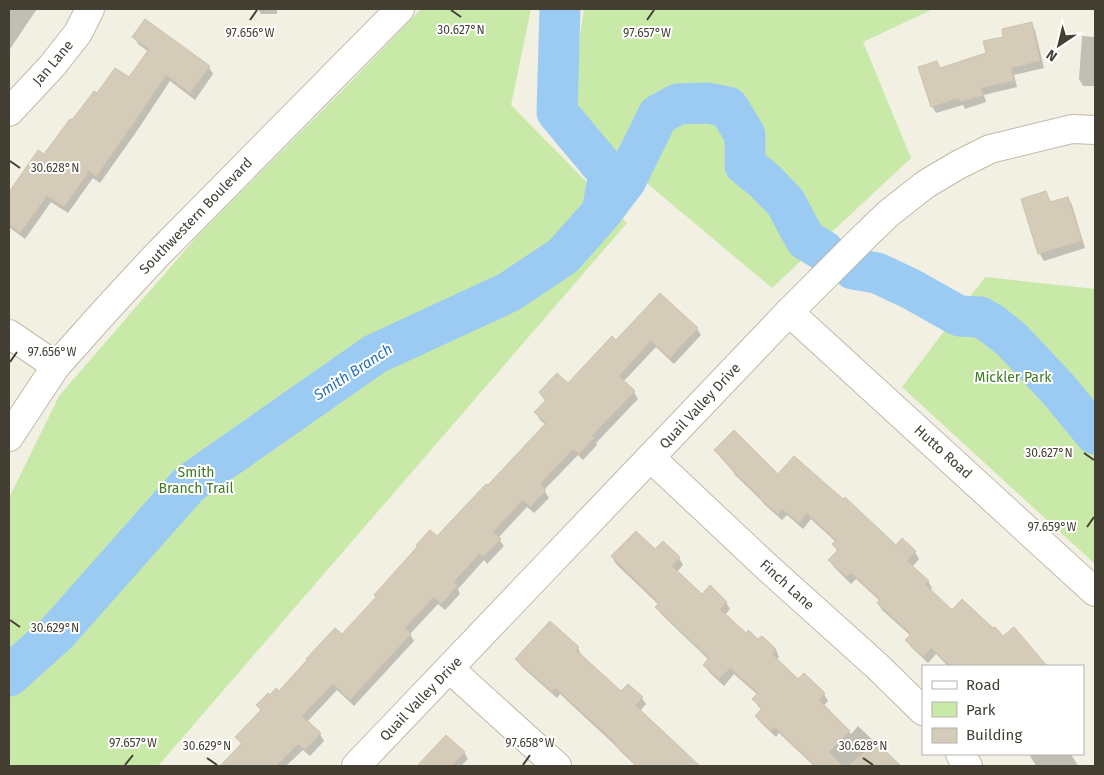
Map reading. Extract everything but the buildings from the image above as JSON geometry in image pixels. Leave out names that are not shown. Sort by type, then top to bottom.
[{"type":"street","name":"Jan Lane","points":[[9,112],[52,66],[78,33],[90,9]]},
{"type":"street","name":"Southwestern Boulevard","points":[[9,436],[56,366],[156,256],[400,9]]},
{"type":"street","name":"Quail Valley Drive","points":[[356,766],[789,312],[866,234],[890,213],[926,184],[958,164],[990,149],[1072,129],[1095,130]]},
{"type":"street","name":"Hutto Road","points":[[789,312],[1095,592]]},
{"type":"street","points":[[9,334],[56,366]]},
{"type":"street","name":"Finch Lane","points":[[651,458],[768,568],[877,666],[922,710]]},
{"type":"street","points":[[450,669],[557,766]]},
{"type":"street","points":[[961,755],[968,766]]},
{"type":"green space","name":"Smith Branch Trail","points":[[421,9],[531,9],[511,105],[627,223],[158,766],[9,766],[9,498],[59,396],[200,233]]},
{"type":"green space","points":[[584,9],[933,9],[863,42],[911,158],[772,288],[574,122],[573,80]]},
{"type":"green space","name":"Mickler Park","points":[[985,277],[1095,289],[1095,564],[902,387]]},
{"type":"waterway","name":"Smith Branch","points":[[9,676],[57,633],[189,484],[375,354],[509,292],[563,256],[602,212],[609,174],[557,112],[560,9]]},
{"type":"waterway","points":[[604,209],[626,180],[658,115],[678,104],[708,103],[728,107],[745,135],[745,165],[765,181],[786,203],[806,240],[824,251]]},
{"type":"waterway","points":[[853,269],[877,273],[911,289],[959,316],[980,317],[992,324],[1012,340],[1058,389],[1095,434]]}]
